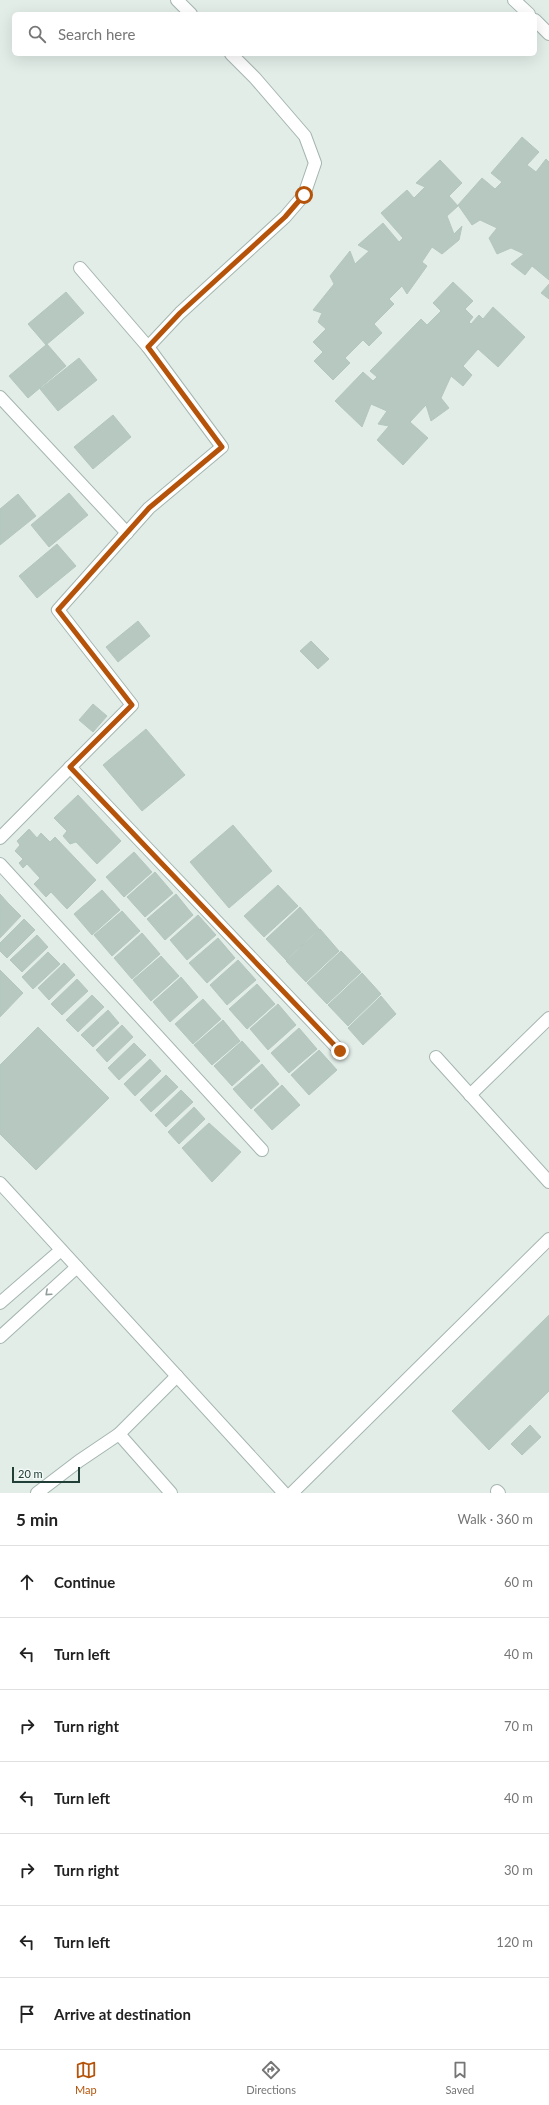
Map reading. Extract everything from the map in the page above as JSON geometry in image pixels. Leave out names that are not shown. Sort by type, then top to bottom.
[{"type":"street","points":[[176,0],[189,12]]},
{"type":"street","points":[[514,0],[527,12]]},
{"type":"street","points":[[537,22],[549,34]]},
{"type":"street","points":[[148,347],[180,313],[285,217],[304,195],[315,163],[305,136],[255,78],[233,56]]},
{"type":"street","points":[[0,838],[132,705],[58,610],[149,508],[222,447],[148,347],[80,268]]},
{"type":"street","points":[[0,397],[127,533]]},
{"type":"street","points":[[70,767],[340,1051]]},
{"type":"street","points":[[0,864],[262,1150]]},
{"type":"street","points":[[470,1095],[549,1018]]},
{"type":"street","points":[[436,1056],[549,1182]]},
{"type":"street","points":[[0,1183],[284,1493]]},
{"type":"street","points":[[292,1493],[549,1239]]},
{"type":"street","points":[[0,1303],[61,1250]]},
{"type":"street","points":[[0,1337],[77,1267]]},
{"type":"street","points":[[37,1493],[79,1461],[119,1434],[177,1376]]},
{"type":"street","points":[[119,1434],[171,1493]]},
{"type":"building","points":[[522,137],[539,152],[527,165],[536,172],[546,159],[549,162],[549,280],[532,266],[525,275],[511,264],[524,254],[511,248],[497,254],[489,238],[497,228],[480,220],[472,225],[458,205],[482,178],[495,189],[502,182],[491,173]]},
{"type":"building","points":[[440,160],[462,183],[449,196],[458,206],[447,216],[454,234],[462,226],[459,240],[442,254],[432,247],[422,262],[427,266],[407,294],[402,286],[389,299],[394,304],[374,324],[382,333],[369,346],[363,340],[345,358],[350,363],[333,380],[314,361],[323,352],[313,342],[326,329],[318,322],[322,313],[313,310],[334,284],[330,276],[350,251],[355,264],[369,251],[358,245],[383,223],[399,242],[403,238],[381,213],[407,190],[414,198],[425,187],[416,183]]},
{"type":"building","points":[[453,282],[473,301],[465,309],[473,317],[469,322],[471,324],[479,315],[483,319],[493,307],[525,337],[498,367],[478,349],[463,366],[472,375],[463,386],[451,376],[441,398],[449,408],[431,421],[426,405],[410,422],[428,438],[403,465],[377,440],[389,426],[378,424],[387,411],[371,404],[362,427],[335,401],[363,372],[373,381],[377,377],[370,371],[421,319],[427,325],[441,311],[433,303]]},
{"type":"building","points":[[549,284],[549,299],[541,293]]},
{"type":"building","points":[[66,292],[84,313],[46,345],[28,324]]},
{"type":"building","points":[[47,344],[66,366],[28,398],[9,376]]},
{"type":"building","points":[[79,358],[97,380],[58,411],[40,389]]},
{"type":"building","points":[[113,415],[131,437],[93,469],[74,447]]},
{"type":"building","points":[[69,493],[88,515],[49,547],[31,525]]},
{"type":"building","points":[[18,494],[36,516],[0,545],[0,509]]},
{"type":"building","points":[[57,544],[76,566],[37,598],[19,576]]},
{"type":"building","points":[[138,621],[150,636],[118,662],[106,647]]},
{"type":"building","points":[[311,641],[329,659],[318,669],[300,651]]},
{"type":"building","points":[[93,704],[107,716],[93,732],[79,720]]},
{"type":"building","points":[[146,729],[185,775],[142,811],[103,765]]},
{"type":"building","points":[[78,795],[121,841],[97,864],[76,842],[70,844],[63,836],[67,831],[54,818]]},
{"type":"building","points":[[233,825],[272,871],[229,908],[190,862]]},
{"type":"building","points":[[29,829],[37,838],[41,833],[50,842],[55,837],[96,880],[67,909],[51,892],[46,897],[34,884],[40,878],[27,864],[23,868],[19,863],[23,859],[15,851],[20,845],[17,841]]},
{"type":"building","points":[[134,852],[152,872],[124,897],[106,877]]},
{"type":"building","points":[[155,872],[173,893],[145,917],[127,897]]},
{"type":"building","points":[[278,885],[298,906],[264,937],[244,916]]},
{"type":"building","points":[[102,890],[120,910],[92,935],[74,914]]},
{"type":"building","points":[[0,894],[8,903],[0,910]]},
{"type":"building","points":[[176,894],[193,915],[165,940],[147,919]]},
{"type":"building","points":[[8,903],[21,916],[0,938],[0,911]]},
{"type":"building","points":[[300,907],[319,929],[286,960],[266,939]]},
{"type":"building","points":[[122,911],[140,931],[112,956],[94,935]]},
{"type":"building","points":[[198,915],[216,935],[187,960],[170,940]]},
{"type":"building","points":[[24,919],[35,930],[7,958],[0,951],[0,943]]},
{"type":"building","points":[[320,929],[339,951],[306,982],[286,961]]},
{"type":"building","points":[[142,933],[160,954],[132,979],[114,958]]},
{"type":"building","points":[[37,935],[48,947],[22,972],[10,960]]},
{"type":"building","points":[[218,938],[235,958],[207,983],[189,963]]},
{"type":"building","points":[[341,951],[361,972],[327,1004],[307,983]]},
{"type":"building","points":[[48,952],[60,964],[33,989],[22,977]]},
{"type":"building","points":[[161,956],[179,976],[151,1001],[133,980]]},
{"type":"building","points":[[238,960],[256,980],[227,1005],[210,985]]},
{"type":"building","points":[[64,963],[75,975],[49,1000],[38,988]]},
{"type":"building","points":[[0,970],[23,993],[0,1017]]},
{"type":"building","points":[[362,973],[381,994],[348,1026],[328,1005]]},
{"type":"building","points":[[181,977],[198,997],[170,1022],[153,1002]]},
{"type":"building","points":[[77,979],[88,991],[62,1015],[51,1004]]},
{"type":"building","points":[[257,984],[275,1004],[247,1029],[229,1009]]},
{"type":"building","points":[[92,995],[104,1007],[78,1032],[66,1020]]},
{"type":"building","points":[[381,996],[396,1014],[363,1045],[348,1028]]},
{"type":"building","points":[[203,999],[221,1019],[193,1044],[175,1024]]},
{"type":"building","points":[[278,1004],[296,1025],[268,1050],[250,1029]]},
{"type":"building","points":[[108,1010],[119,1023],[93,1047],[81,1035]]},
{"type":"building","points":[[223,1020],[240,1041],[212,1065],[194,1045]]},
{"type":"building","points":[[122,1025],[133,1037],[107,1062],[96,1050]]},
{"type":"building","points":[[38,1027],[109,1098],[36,1170],[0,1134],[0,1065]]},
{"type":"building","points":[[299,1028],[317,1049],[289,1073],[271,1053]]},
{"type":"building","points":[[242,1041],[260,1061],[232,1086],[214,1066]]},
{"type":"building","points":[[134,1043],[146,1055],[119,1080],[108,1068]]},
{"type":"building","points":[[319,1050],[337,1070],[309,1095],[291,1075]]},
{"type":"building","points":[[150,1059],[161,1071],[135,1096],[124,1084]]},
{"type":"building","points":[[262,1064],[279,1084],[251,1109],[233,1089]]},
{"type":"building","points":[[166,1075],[178,1087],[151,1112],[140,1100]]},
{"type":"building","points":[[282,1085],[300,1105],[272,1130],[254,1110]]},
{"type":"building","points":[[181,1090],[193,1102],[166,1127],[155,1115]]},
{"type":"building","points":[[194,1107],[205,1119],[179,1144],[168,1132]]},
{"type":"building","points":[[209,1123],[241,1152],[212,1182],[182,1148]]},
{"type":"building","points":[[549,1315],[549,1391],[489,1450],[452,1411]]},
{"type":"building","points":[[530,1425],[541,1437],[522,1455],[511,1444]]},
{"type":"route","points":[[304,195],[285,217],[180,313],[148,347],[222,447],[149,508],[58,610],[132,705],[70,767],[340,1051]]}]
